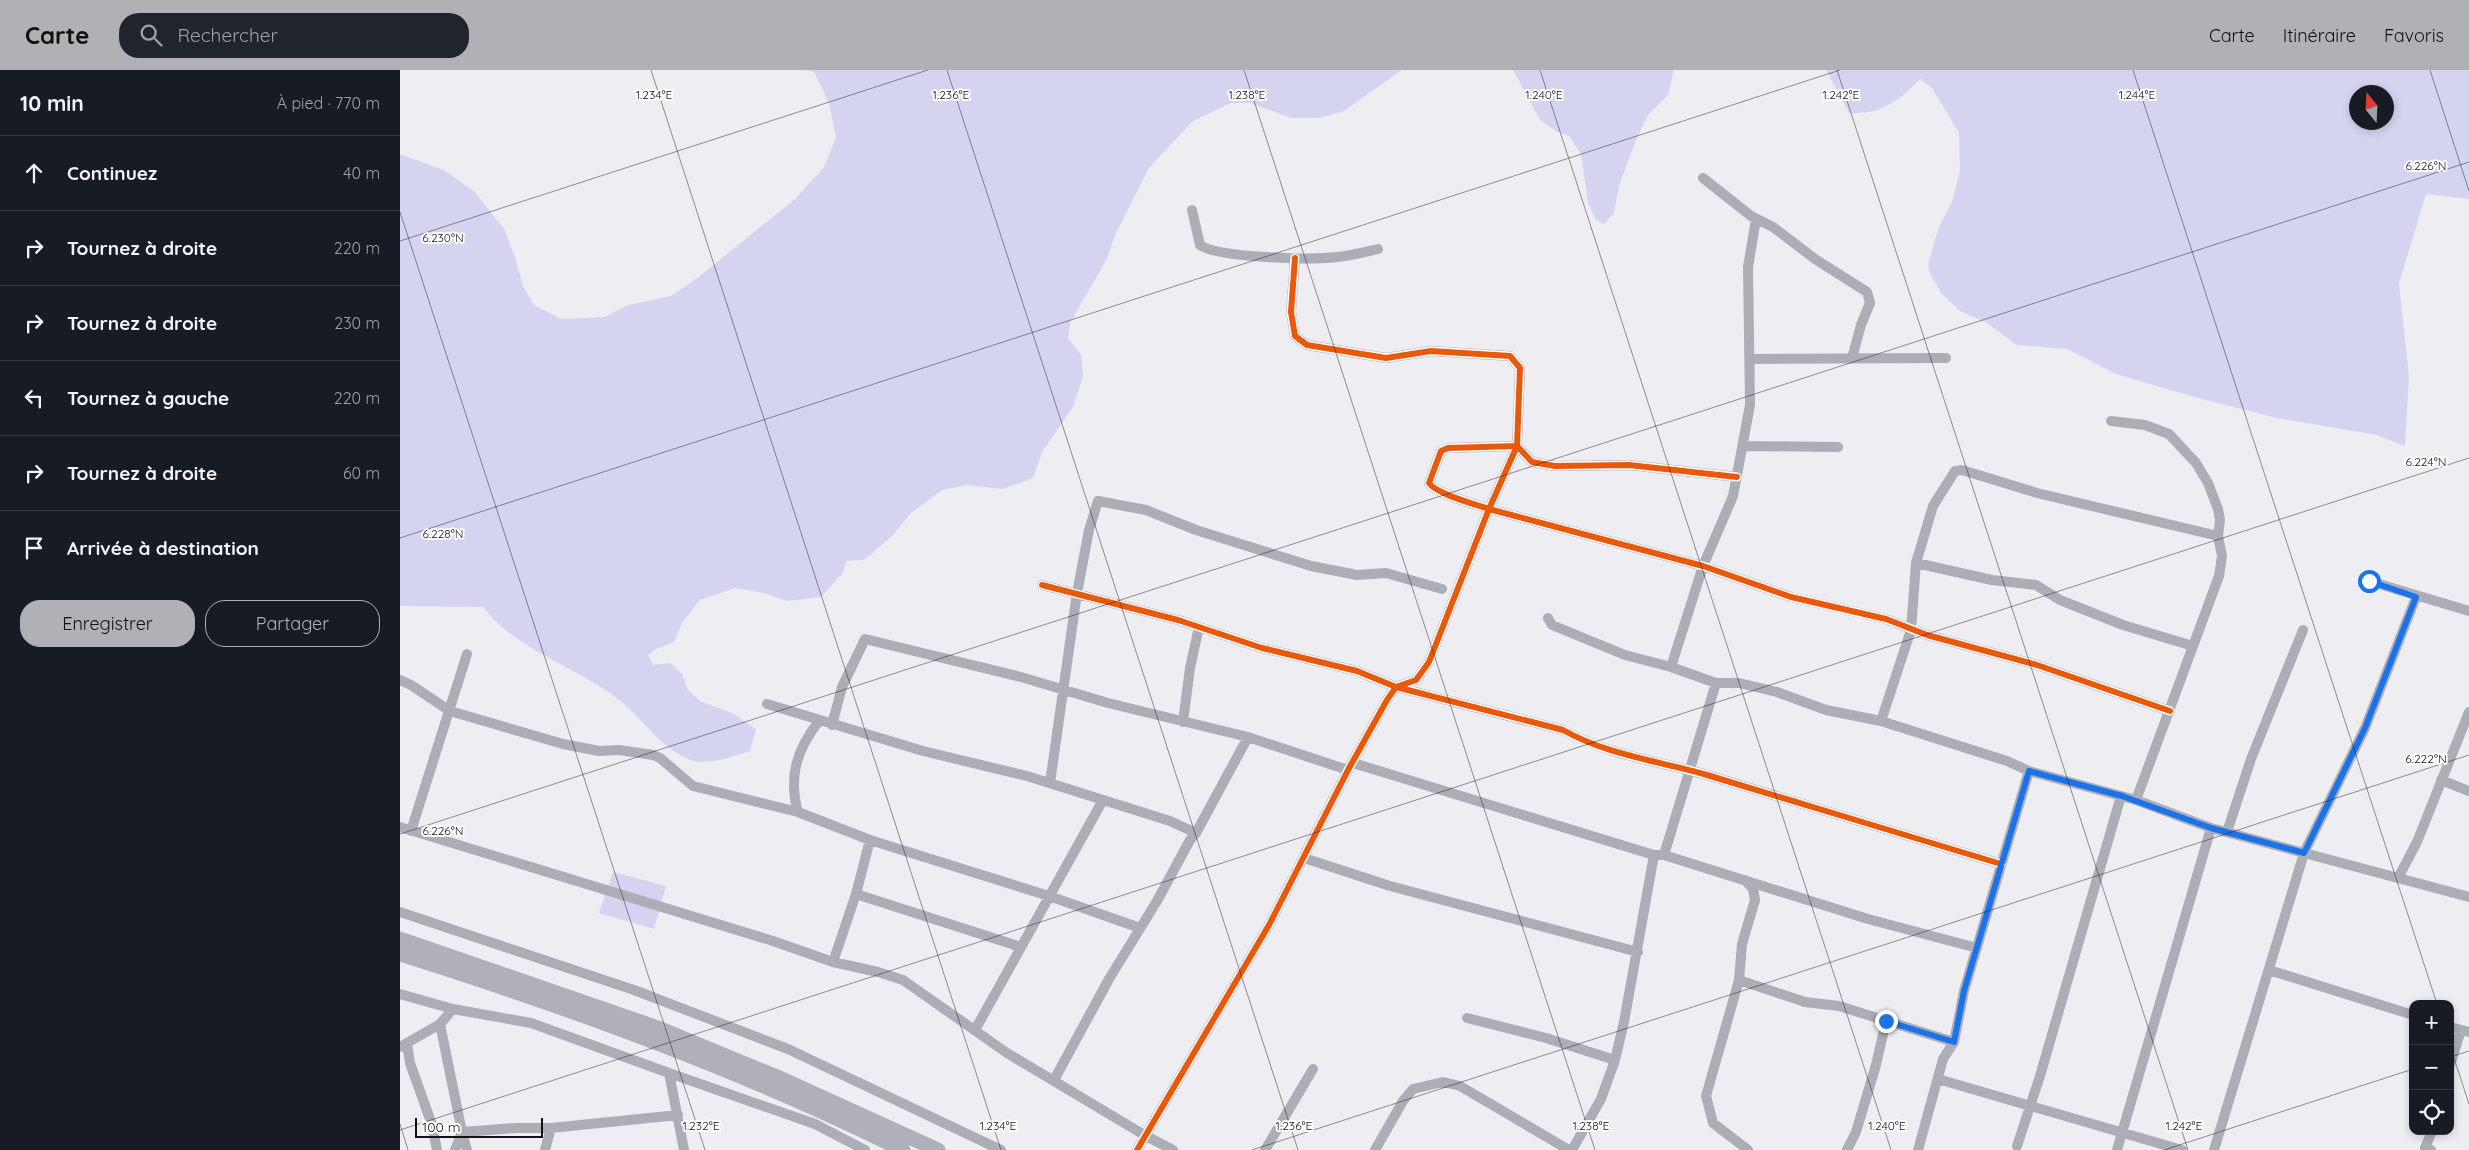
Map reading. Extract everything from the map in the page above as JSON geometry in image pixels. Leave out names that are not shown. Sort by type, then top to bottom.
[{"type":"main road","points":[[400,940],[658,1028],[827,1099],[938,1150]]},
{"type":"main road","points":[[400,954],[480,979],[658,1044],[771,1088],[903,1150]]},
{"type":"street","points":[[1702,178],[1756,219],[1773,227],[1816,259],[1867,292],[1870,303],[1861,325],[1855,354],[1852,358]]},
{"type":"street","points":[[1192,210],[1201,247],[1224,252],[1295,258],[1337,257],[1378,249]]},
{"type":"street","points":[[1671,667],[1703,566],[1733,496],[1743,446],[1750,405],[1751,359],[1748,267],[1756,219]]},
{"type":"street","points":[[1137,1150],[1262,937],[1350,766],[1396,687],[1416,680],[1429,662],[1489,509],[1518,446],[1520,368],[1510,356],[1431,351],[1386,358],[1307,345],[1296,336],[1291,312],[1295,258]]},
{"type":"street","points":[[1751,359],[1946,358]]},
{"type":"street","points":[[2111,421],[2145,425],[2169,434],[2181,446],[2208,483],[2220,520],[2218,536],[2222,556],[2219,576],[2136,800]]},
{"type":"street","points":[[1518,446],[1532,462],[1555,466],[1630,465],[1737,477]]},
{"type":"street","points":[[1518,446],[1443,449],[1439,454],[1429,481],[1430,485],[1454,497],[1489,509],[1703,566],[1791,596],[1886,619],[1911,630],[2037,666],[2170,711]]},
{"type":"street","points":[[1743,446],[1838,447]]},
{"type":"street","points":[[1881,721],[1911,630],[1916,563],[1933,506],[1955,471],[1962,470],[2037,493],[2218,536]]},
{"type":"street","points":[[1050,783],[1077,593],[1088,530],[1095,503],[1100,500],[1146,510],[1196,530],[1312,566],[1350,575],[1386,573],[1442,589]]},
{"type":"street","points":[[1916,563],[1992,580],[2036,585],[2060,600],[2123,625],[2193,646]]},
{"type":"street","points":[[2369,581],[2416,597],[2469,611]]},
{"type":"street","points":[[1042,585],[1199,627],[1262,648],[1358,672],[1396,687],[1563,730],[1580,740],[1690,770],[2001,864]]},
{"type":"street","points":[[2214,1150],[2304,853],[2365,728],[2416,597]]},
{"type":"street","points":[[1548,618],[1552,625],[1625,655],[1671,667],[1716,683],[1739,683],[1777,692],[1826,710],[1881,721],[2007,761],[2029,771],[2136,800],[2211,828],[2469,896]]},
{"type":"street","points":[[1184,722],[1190,668],[1199,627]]},
{"type":"street","points":[[2227,832],[2251,759],[2303,630]]},
{"type":"street","points":[[832,725],[842,687],[865,639],[1064,689],[1108,703],[1248,737],[1745,880],[1868,919],[1977,948]]},
{"type":"street","points":[[411,831],[467,654]]},
{"type":"street","points":[[400,680],[411,684],[450,711],[563,744],[599,751],[619,750],[653,755],[660,758],[693,786],[798,812],[870,840],[1049,896],[1140,928]]},
{"type":"street","points":[[1375,1150],[1407,1094],[1421,1086],[1443,1082],[1456,1084],[1571,1150],[1601,1099],[1614,1060],[1659,855],[1690,770],[1716,683]]},
{"type":"street","points":[[767,704],[832,725],[1050,783],[1170,821],[1196,833]]},
{"type":"street","points":[[2398,878],[2417,842],[2469,712]]},
{"type":"street","points":[[798,812],[792,790],[793,780],[803,746],[819,721]]},
{"type":"street","points":[[1054,1080],[1190,840],[1196,833],[1248,737]]},
{"type":"street","points":[[1918,1150],[1943,1059],[1954,1042],[1964,991],[2029,771]]},
{"type":"street","points":[[2441,780],[2469,791]]},
{"type":"street","points":[[2017,1146],[2031,1105],[2122,796]]},
{"type":"street","points":[[975,1030],[1102,800]]},
{"type":"street","points":[[400,827],[685,914],[832,962],[878,972],[903,980],[1007,1053],[1146,1136],[1173,1150]]},
{"type":"street","points":[[2117,1150],[2211,828]]},
{"type":"street","points":[[832,962],[856,894],[870,840]]},
{"type":"street","points":[[1304,858],[1390,886],[1638,952]]},
{"type":"street","points":[[1745,880],[1753,889],[1756,900],[1742,944],[1739,980],[1706,1096],[1713,1123],[1748,1150]]},
{"type":"street","points":[[856,894],[1021,947]]},
{"type":"street","points":[[400,912],[634,990],[788,1049],[1001,1150]]},
{"type":"street","points":[[2269,970],[2409,1014]]},
{"type":"street","points":[[1739,980],[1805,1002],[1839,1006],[1954,1042]]},
{"type":"street","points":[[400,994],[453,1009],[531,1023],[815,1124],[865,1150]]},
{"type":"street","points":[[437,1150],[432,1125],[403,1046],[440,1024],[453,1009]]},
{"type":"street","points":[[1466,1018],[1546,1038],[1614,1060]]},
{"type":"street","points":[[1847,1150],[1856,1132],[1876,1065],[1886,1021]]},
{"type":"street","points":[[440,1024],[467,1150]]},
{"type":"street","points":[[2454,1055],[2465,1031]]},
{"type":"street","points":[[1265,1150],[1313,1069]]},
{"type":"street","points":[[669,1073],[684,1150]]},
{"type":"street","points":[[1938,1079],[2182,1150]]},
{"type":"street","points":[[462,1132],[515,1128],[551,1128],[678,1116]]},
{"type":"street","points":[[545,1150],[551,1128]]},
{"type":"street","points":[[455,1150],[462,1132]]},
{"type":"street","points":[[2430,1135],[2425,1148],[2431,1150]]},
{"type":"shaded area","points":[[805,70],[1402,70],[1344,111],[1319,118],[1291,118],[1250,103],[1231,103],[1193,121],[1149,168],[1115,235],[1107,259],[1070,323],[1068,338],[1081,355],[1083,376],[1073,407],[1042,452],[1033,478],[1003,489],[967,485],[942,490],[911,513],[892,536],[864,560],[847,561],[842,574],[821,597],[787,601],[764,593],[735,588],[700,600],[682,623],[674,642],[656,649],[648,655],[653,665],[670,663],[682,674],[688,690],[700,701],[732,713],[756,729],[750,751],[721,760],[697,762],[672,750],[663,743],[632,711],[607,691],[514,636],[497,623],[483,607],[400,606],[400,154],[444,170],[475,192],[504,229],[515,257],[523,286],[534,305],[561,319],[604,317],[629,305],[671,296],[696,279],[795,199],[824,167],[836,137],[829,103],[814,72]]},
{"type":"shaded area","points":[[1513,70],[1674,70],[1668,95],[1648,115],[1638,135],[1619,186],[1614,213],[1604,224],[1596,220],[1588,203],[1581,154],[1569,136],[1556,131],[1540,120]]},
{"type":"shaded area","points":[[1826,70],[2469,70],[2469,199],[2426,194],[2399,284],[2409,376],[2405,446],[2376,435],[2277,418],[2198,398],[2116,374],[2067,349],[2017,345],[1987,323],[1960,311],[1941,293],[1930,274],[1928,264],[1939,227],[1952,202],[1960,171],[1959,133],[1932,88],[1920,79],[1905,94],[1889,105],[1871,112],[1849,113]]},
{"type":"shaded area","points":[[613,872],[666,886],[654,929],[599,913]]},
{"type":"cycle path","points":[[1137,1150],[1269,925],[1348,770],[1387,700],[1396,687],[1416,680],[1429,662],[1489,509],[1517,446],[1520,368],[1510,356],[1431,351],[1386,358],[1307,345],[1295,336],[1291,312],[1295,258]]},
{"type":"cycle path","points":[[1737,477],[1629,465],[1555,466],[1532,462],[1517,446],[1448,448],[1441,451],[1429,483],[1447,495],[1489,509],[1703,566],[1791,597],[1886,619],[1927,635],[2037,665],[2170,711]]},
{"type":"cycle path","points":[[1042,585],[1178,620],[1262,648],[1357,671],[1396,687],[1563,730],[1580,739],[1615,752],[1707,775],[2001,864]]},
{"type":"route","points":[[1886,1021],[1954,1042],[1960,1023],[1964,991],[2029,771],[2122,796],[2211,828],[2304,853],[2314,836],[2365,728],[2416,597],[2369,581]]}]
